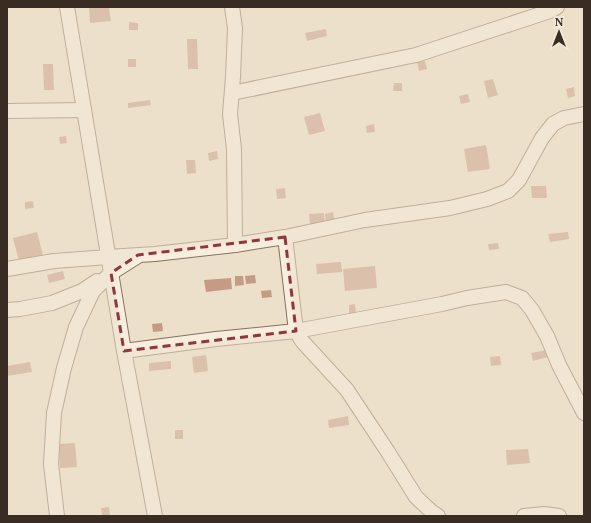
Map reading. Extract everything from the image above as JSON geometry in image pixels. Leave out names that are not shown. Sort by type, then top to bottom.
[{"type":"street","points":[[67,7],[124,351],[155,516]]},
{"type":"street","points":[[232,7],[235,28],[230,114],[234,149],[234,245]]},
{"type":"street","points":[[232,93],[416,55],[550,11],[556,7]]},
{"type":"street","points":[[7,111],[84,110]]},
{"type":"street","points":[[7,269],[54,261],[155,254],[234,245],[285,237],[365,220],[450,208],[487,199],[508,191],[519,180],[542,138],[554,124],[564,118],[584,114]]},
{"type":"street","points":[[285,237],[296,331],[302,341],[347,390],[416,498],[438,516]]},
{"type":"street","points":[[7,310],[52,303],[82,291],[100,278],[111,273],[138,255]]},
{"type":"street","points":[[57,516],[50,464],[54,413],[64,368],[76,328],[93,291],[111,273]]},
{"type":"street","points":[[124,351],[216,339],[296,331],[467,298],[506,292],[522,298],[532,310],[547,336],[584,413]]},
{"type":"street","points":[[524,516],[544,514],[559,516]]},
{"type":"highlighted area","points":[[285,237],[296,331],[124,351],[111,273],[138,255]]},
{"type":"building","points":[[89,7],[109,7],[111,21],[90,23]]},
{"type":"building","points":[[129,22],[138,23],[138,30],[129,30]]},
{"type":"building","points":[[326,29],[327,36],[307,41],[305,33]]},
{"type":"building","points":[[187,39],[197,39],[198,69],[188,69]]},
{"type":"building","points":[[128,59],[136,59],[136,67],[128,67]]},
{"type":"building","points":[[425,61],[427,69],[419,71],[417,62]]},
{"type":"building","points":[[43,64],[53,64],[54,90],[44,90]]},
{"type":"building","points":[[493,79],[498,95],[488,98],[484,81]]},
{"type":"building","points":[[394,83],[402,83],[402,91],[393,91]]},
{"type":"building","points":[[574,87],[575,96],[568,98],[566,89]]},
{"type":"building","points":[[468,94],[470,102],[461,104],[459,96]]},
{"type":"building","points":[[150,100],[151,105],[128,108],[128,103]]},
{"type":"building","points":[[320,113],[325,131],[309,135],[304,117]]},
{"type":"building","points":[[374,124],[375,132],[367,133],[366,126]]},
{"type":"building","points":[[66,136],[67,143],[60,144],[59,137]]},
{"type":"building","points":[[486,145],[490,169],[468,172],[464,149]]},
{"type":"building","points":[[217,151],[218,159],[209,161],[208,153]]},
{"type":"building","points":[[186,160],[195,160],[196,173],[187,174]]},
{"type":"building","points":[[531,186],[546,186],[547,198],[532,198]]},
{"type":"building","points":[[285,188],[286,198],[277,199],[276,189]]},
{"type":"building","points":[[33,201],[34,208],[25,209],[25,202]]},
{"type":"building","points":[[333,212],[335,222],[326,224],[325,214]]},
{"type":"building","points":[[324,213],[325,225],[310,226],[309,214]]},
{"type":"building","points":[[37,232],[43,255],[19,261],[13,238]]},
{"type":"building","points":[[568,232],[569,239],[550,242],[548,234]]},
{"type":"building","points":[[498,243],[499,249],[489,250],[488,244]]},
{"type":"building","points":[[341,262],[342,272],[317,274],[316,264]]},
{"type":"building","points":[[375,266],[377,288],[345,291],[343,269]]},
{"type":"building","points":[[63,271],[65,279],[49,283],[47,275]]},
{"type":"building","points":[[255,275],[256,283],[246,284],[245,276]]},
{"type":"building","points":[[235,276],[243,276],[244,285],[235,286]]},
{"type":"building","points":[[231,278],[232,289],[206,292],[204,280]]},
{"type":"building","points":[[271,290],[272,297],[262,298],[261,291]]},
{"type":"building","points":[[355,304],[356,313],[349,313],[349,305]]},
{"type":"building","points":[[162,323],[163,331],[153,332],[152,324]]},
{"type":"building","points":[[547,350],[548,357],[533,361],[531,353]]},
{"type":"building","points":[[206,355],[208,371],[194,373],[192,357]]},
{"type":"building","points":[[500,356],[501,365],[491,366],[490,357]]},
{"type":"building","points":[[171,361],[171,369],[149,371],[149,363]]},
{"type":"building","points":[[30,362],[32,372],[7,376],[7,366]]},
{"type":"building","points":[[348,416],[349,425],[329,428],[328,420]]},
{"type":"building","points":[[175,430],[183,430],[183,439],[175,439]]},
{"type":"building","points":[[75,443],[77,467],[60,468],[59,444]]},
{"type":"building","points":[[528,449],[530,463],[507,465],[506,450]]},
{"type":"building","points":[[109,507],[110,516],[102,516],[101,508]]}]
